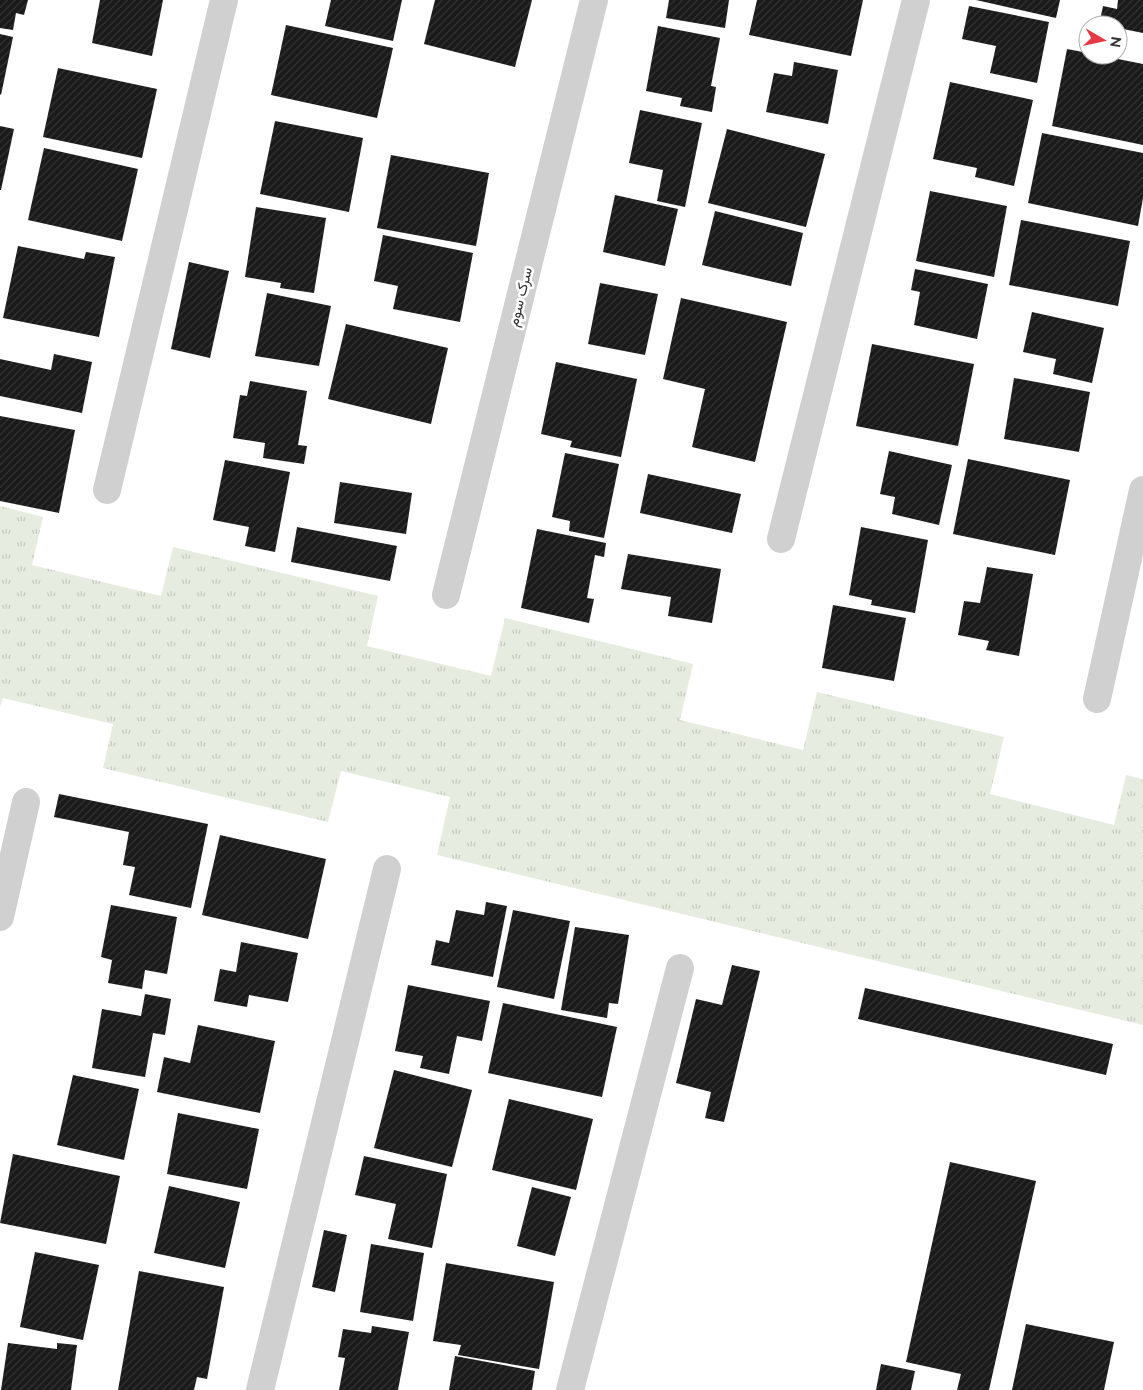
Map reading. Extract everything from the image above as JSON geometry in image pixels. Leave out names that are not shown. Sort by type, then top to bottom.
[{"type":"street","points":[[107,490],[224,0]]},
{"type":"street","name":"سرک سوم","points":[[446,594],[594,0]]},
{"type":"street","points":[[781,539],[916,0]]},
{"type":"street","points":[[1097,699],[1143,490]]},
{"type":"street","points":[[0,917],[26,802]]},
{"type":"street","points":[[260,1390],[387,869]]},
{"type":"street","points":[[570,1390],[680,968]]},
{"type":"green space","points":[[0,506],[43,517],[32,565],[161,596],[173,547],[378,596],[367,646],[491,676],[505,618],[693,664],[680,720],[803,750],[817,692],[1004,737],[990,794],[1114,825],[1126,775],[1143,779],[1143,1025],[437,855],[450,797],[341,771],[328,822],[103,768],[113,724],[3,698],[0,707]]},
{"type":"building","points":[[0,0],[28,0],[24,15],[16,13],[13,30],[0,28]]},
{"type":"building","points":[[100,0],[163,0],[152,56],[92,43]]},
{"type":"building","points":[[331,0],[402,0],[393,41],[325,26]]},
{"type":"building","points":[[435,0],[532,0],[515,67],[424,44]]},
{"type":"building","points":[[669,0],[729,0],[725,28],[666,18]]},
{"type":"building","points":[[757,0],[863,0],[851,56],[749,35]]},
{"type":"building","points":[[976,0],[1060,0],[1056,18]]},
{"type":"building","points":[[1118,0],[1143,0],[1143,33],[1128,30],[1128,15],[1101,15],[1103,6],[1117,9]]},
{"type":"building","points":[[969,6],[1049,22],[1037,83],[990,73],[996,46],[962,39]]},
{"type":"building","points":[[286,25],[393,48],[377,118],[271,95]]},
{"type":"building","points":[[658,26],[720,38],[711,86],[716,87],[712,112],[680,106],[682,98],[646,91]]},
{"type":"building","points":[[0,34],[13,37],[1,95],[0,94]]},
{"type":"building","points":[[1067,49],[1078,51],[1078,65],[1128,65],[1128,61],[1143,64],[1143,145],[1052,126]]},
{"type":"building","points":[[794,62],[838,70],[828,124],[766,112],[774,73],[792,76]]},
{"type":"building","points":[[58,68],[157,89],[142,158],[43,137]]},
{"type":"building","points":[[950,82],[1033,100],[1014,186],[975,177],[977,168],[933,159]]},
{"type":"building","points":[[640,110],[702,123],[685,207],[657,201],[663,170],[629,163]]},
{"type":"building","points":[[275,121],[363,138],[349,212],[260,194]]},
{"type":"building","points":[[0,126],[14,129],[1,190],[0,190]]},
{"type":"building","points":[[727,129],[825,154],[806,227],[708,203]]},
{"type":"building","points":[[1042,133],[1143,153],[1143,198],[1138,226],[1028,203]]},
{"type":"building","points":[[44,148],[138,169],[122,241],[28,220]]},
{"type":"building","points":[[391,155],[489,173],[476,246],[377,228]]},
{"type":"building","points":[[930,191],[1007,206],[994,277],[916,261]]},
{"type":"building","points":[[615,195],[678,209],[665,266],[603,252]]},
{"type":"building","points":[[256,207],[326,218],[314,293],[280,288],[281,283],[245,277]]},
{"type":"building","points":[[715,211],[803,233],[791,286],[702,265]]},
{"type":"building","points":[[1021,220],[1130,241],[1118,306],[1009,285]]},
{"type":"building","points":[[383,235],[473,253],[460,322],[393,309],[398,286],[374,281]]},
{"type":"building","points":[[18,246],[84,259],[86,252],[115,257],[99,337],[3,318]]},
{"type":"building","points":[[189,262],[229,271],[210,358],[171,349]]},
{"type":"building","points":[[915,269],[988,284],[977,339],[914,325],[920,292],[911,290]]},
{"type":"building","points":[[600,283],[658,294],[645,355],[588,344]]},
{"type":"building","points":[[267,293],[331,306],[319,366],[255,356]]},
{"type":"building","points":[[681,298],[787,322],[755,462],[692,447],[705,389],[663,379]]},
{"type":"building","points":[[1032,312],[1104,328],[1092,383],[1053,374],[1056,359],[1023,352]]},
{"type":"building","points":[[346,324],[448,348],[431,424],[328,399]]},
{"type":"building","points":[[872,344],[974,364],[958,446],[856,426]]},
{"type":"building","points":[[54,354],[92,362],[82,413],[0,396],[0,359],[51,370]]},
{"type":"building","points":[[556,362],[637,379],[621,457],[570,447],[572,441],[541,434]]},
{"type":"building","points":[[1014,378],[1090,392],[1079,452],[1004,439]]},
{"type":"building","points":[[250,381],[307,391],[298,445],[307,446],[304,464],[263,458],[265,443],[233,438],[240,395],[247,396]]},
{"type":"building","points":[[0,416],[75,430],[59,513],[0,501]]},
{"type":"building","points":[[889,451],[952,465],[939,525],[892,514],[895,497],[880,494]]},
{"type":"building","points":[[565,453],[619,464],[604,538],[569,531],[570,521],[552,517]]},
{"type":"building","points":[[968,459],[1070,480],[1055,555],[953,534]]},
{"type":"building","points":[[225,460],[290,472],[275,552],[245,546],[249,527],[213,520]]},
{"type":"building","points":[[648,474],[741,494],[732,533],[640,513]]},
{"type":"building","points":[[340,482],[412,493],[406,534],[334,523]]},
{"type":"building","points":[[297,527],[397,546],[390,581],[291,562]]},
{"type":"building","points":[[861,527],[928,540],[915,613],[871,605],[872,600],[849,595]]},
{"type":"building","points":[[537,529],[606,543],[604,557],[595,555],[587,598],[594,599],[589,623],[521,608]]},
{"type":"building","points":[[628,554],[721,569],[712,623],[668,616],[671,597],[621,589]]},
{"type":"building","points":[[987,567],[1033,574],[1019,656],[986,650],[989,641],[958,635],[964,601],[980,603]]},
{"type":"building","points":[[833,605],[906,618],[894,681],[822,668]]},
{"type":"building","points":[[59,794],[208,824],[191,908],[129,895],[135,867],[123,865],[129,832],[54,817]]},
{"type":"building","points":[[220,835],[326,859],[308,939],[202,915]]},
{"type":"building","points":[[486,902],[507,906],[493,977],[431,965],[436,940],[449,943],[456,910],[484,915]]},
{"type":"building","points":[[111,905],[177,917],[167,974],[145,970],[142,989],[108,983],[112,960],[101,957]]},
{"type":"building","points":[[513,910],[570,921],[554,999],[497,987]]},
{"type":"building","points":[[575,927],[629,935],[618,1004],[609,1003],[607,1018],[561,1010]]},
{"type":"building","points":[[241,942],[298,953],[288,1002],[249,995],[247,1007],[214,1001],[220,969],[236,972]]},
{"type":"building","points":[[732,965],[760,971],[724,1122],[705,1118],[711,1092],[676,1083],[696,999],[722,1005]]},
{"type":"building","points":[[408,985],[490,1001],[482,1041],[457,1036],[449,1074],[420,1068],[423,1056],[395,1051]]},
{"type":"building","points":[[865,988],[1113,1044],[1106,1075],[858,1019]]},
{"type":"building","points":[[145,994],[171,999],[165,1035],[153,1033],[145,1077],[92,1068],[102,1009],[141,1016]]},
{"type":"building","points":[[503,1003],[617,1027],[602,1097],[488,1073]]},
{"type":"building","points":[[198,1025],[275,1041],[260,1113],[157,1092],[164,1057],[190,1063]]},
{"type":"building","points":[[394,1070],[472,1090],[452,1167],[374,1148]]},
{"type":"building","points":[[73,1075],[139,1089],[124,1160],[57,1145]]},
{"type":"building","points":[[509,1099],[593,1119],[576,1190],[492,1170]]},
{"type":"building","points":[[178,1113],[259,1129],[247,1189],[167,1174]]},
{"type":"building","points":[[13,1154],[120,1176],[106,1244],[0,1223]]},
{"type":"building","points":[[364,1156],[447,1174],[432,1248],[388,1239],[396,1204],[355,1195]]},
{"type":"building","points":[[950,1162],[1036,1181],[989,1390],[957,1390],[961,1374],[906,1362]]},
{"type":"building","points":[[169,1186],[240,1202],[225,1268],[154,1253]]},
{"type":"building","points":[[532,1187],[571,1197],[555,1256],[517,1246]]},
{"type":"building","points":[[324,1230],[347,1235],[335,1292],[312,1287]]},
{"type":"building","points":[[371,1244],[424,1253],[413,1321],[360,1312]]},
{"type":"building","points":[[35,1252],[99,1265],[83,1340],[20,1327]]},
{"type":"building","points":[[446,1263],[554,1282],[539,1369],[458,1355],[461,1345],[433,1341]]},
{"type":"building","points":[[139,1271],[224,1287],[207,1379],[197,1377],[194,1390],[118,1390]]},
{"type":"building","points":[[1026,1324],[1114,1342],[1104,1390],[1012,1390]]},
{"type":"building","points":[[372,1326],[409,1332],[398,1390],[339,1390],[345,1358],[338,1357],[343,1329],[371,1333]]},
{"type":"building","points":[[8,1343],[57,1349],[57,1343],[77,1345],[71,1390],[1,1390]]},
{"type":"building","points":[[455,1356],[535,1371],[532,1390],[449,1390]]},
{"type":"building","points":[[881,1364],[915,1371],[911,1390],[876,1390]]}]
